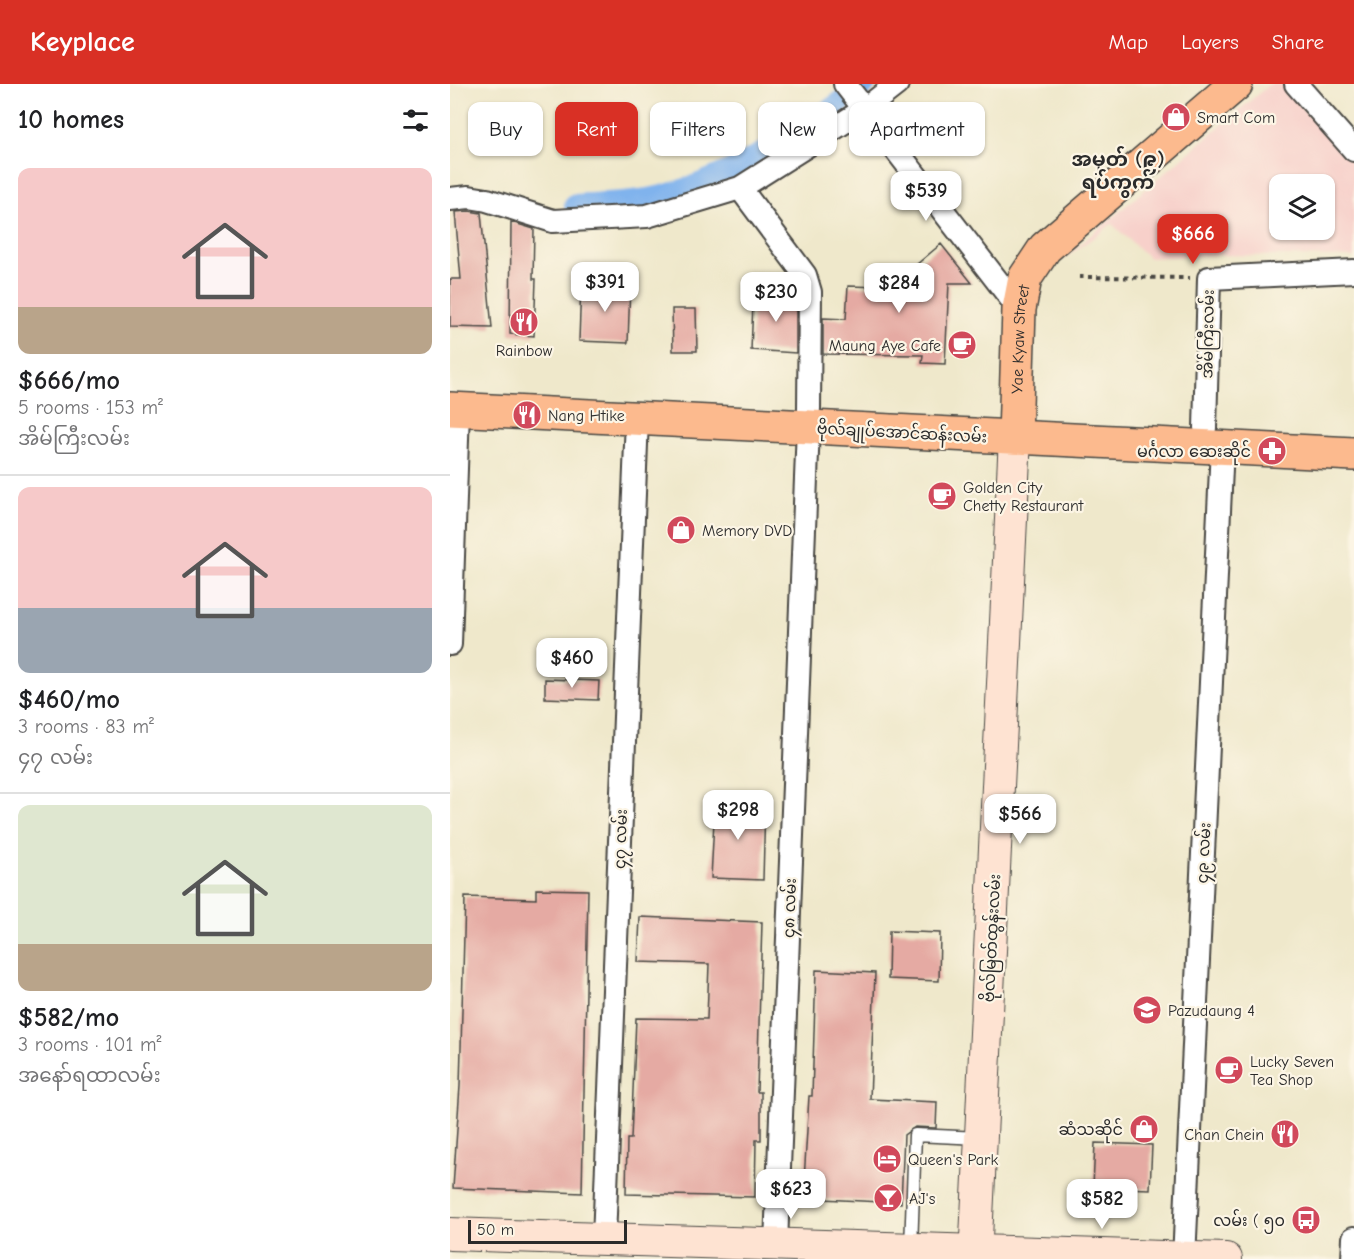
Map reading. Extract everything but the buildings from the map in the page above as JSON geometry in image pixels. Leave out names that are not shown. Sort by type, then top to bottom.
[{"type":"main road","name":"Yae Kyaw Street","points":[[1016,428],[1019,309],[1025,278],[1045,248],[1236,84]]},
{"type":"main road","name":"ဗိုလ်ချုပ်အောင်ဆန်းလမ်း","points":[[453,403],[1214,438],[1354,454]]},
{"type":"main road","name":"ဗိုလ်ချုပ်အောင်ဆန်းလမ်း","points":[[453,403],[637,418],[809,418]]},
{"type":"main road","name":"ဗိုလ်မြတ်ထွန်းလမ်း","points":[[975,1255],[1016,428]]},
{"type":"main road","name":"ဗိုလ်ချုပ်အောင်ဆန်းလမ်း","points":[[1214,438],[1354,435]]},
{"type":"main road","points":[[450,1234],[604,1244],[776,1244],[815,1252],[911,1249],[975,1255],[1226,1259]]},
{"type":"street","points":[[844,84],[859,102]]},
{"type":"street","points":[[875,102],[897,84]]},
{"type":"street","points":[[1296,84],[1354,150]]},
{"type":"street","points":[[450,199],[470,197],[487,200],[553,221],[647,216],[740,188],[849,120]]},
{"type":"street","points":[[901,156],[1019,309]]},
{"type":"street","name":"၄၈ လမ်း","points":[[740,188],[805,274],[810,292],[809,418],[776,1244]]},
{"type":"street","name":"အိမ်ကြီးလမ်း","points":[[1214,438],[1209,278],[1354,271]]},
{"type":"street","points":[[450,644],[453,403]]},
{"type":"street","name":"၄၇ လမ်း","points":[[604,1244],[637,418]]},
{"type":"street","name":"၄၉ လမ်း","points":[[1184,1258],[1214,438]]},
{"type":"street","points":[[1353,1259],[1354,1238]]},
{"type":"lane","points":[[911,1249],[915,1135],[981,1138]]},
{"type":"path","points":[[1079,277],[1209,278]]},
{"type":"shaded area","points":[[1270,84],[1282,84],[1354,165],[1354,257],[1208,255],[1149,258],[1112,224],[1057,264]]},
{"type":"waterway","points":[[575,205],[653,198],[708,180],[791,136],[865,84]]},
{"type":"place","name":"Smart Com","points":[[1176,117]]},
{"type":"place","name":"Rainbow","points":[[524,322]]},
{"type":"place","name":"Maung Aye Cafe","points":[[962,345]]},
{"type":"place","name":"Nang Htike","points":[[527,415]]},
{"type":"place","name":"မင်္ဂလာ ဆေးဆိုင်","points":[[1272,451]]},
{"type":"place","name":"Golden City Chetty Restaurant","points":[[942,496]]},
{"type":"place","name":"Memory DVD","points":[[681,530]]},
{"type":"place","name":"Pazudaung 4","points":[[1147,1010]]},
{"type":"place","name":"Lucky Seven Tea Shop","points":[[1229,1070]]},
{"type":"place","name":"ဆံသဆိုင်","points":[[1144,1129]]},
{"type":"place","name":"Chan Chein","points":[[1285,1134]]},
{"type":"place","name":"Queen's Park","points":[[887,1159]]},
{"type":"place","name":"AJ's","points":[[888,1198]]},
{"type":"place","name":"လမ်း ( ၅၀","points":[[1306,1220]]},
{"type":"district","name":"အမှတ် (၉) ရပ်ကွက်","points":[[1118,170]]}]
